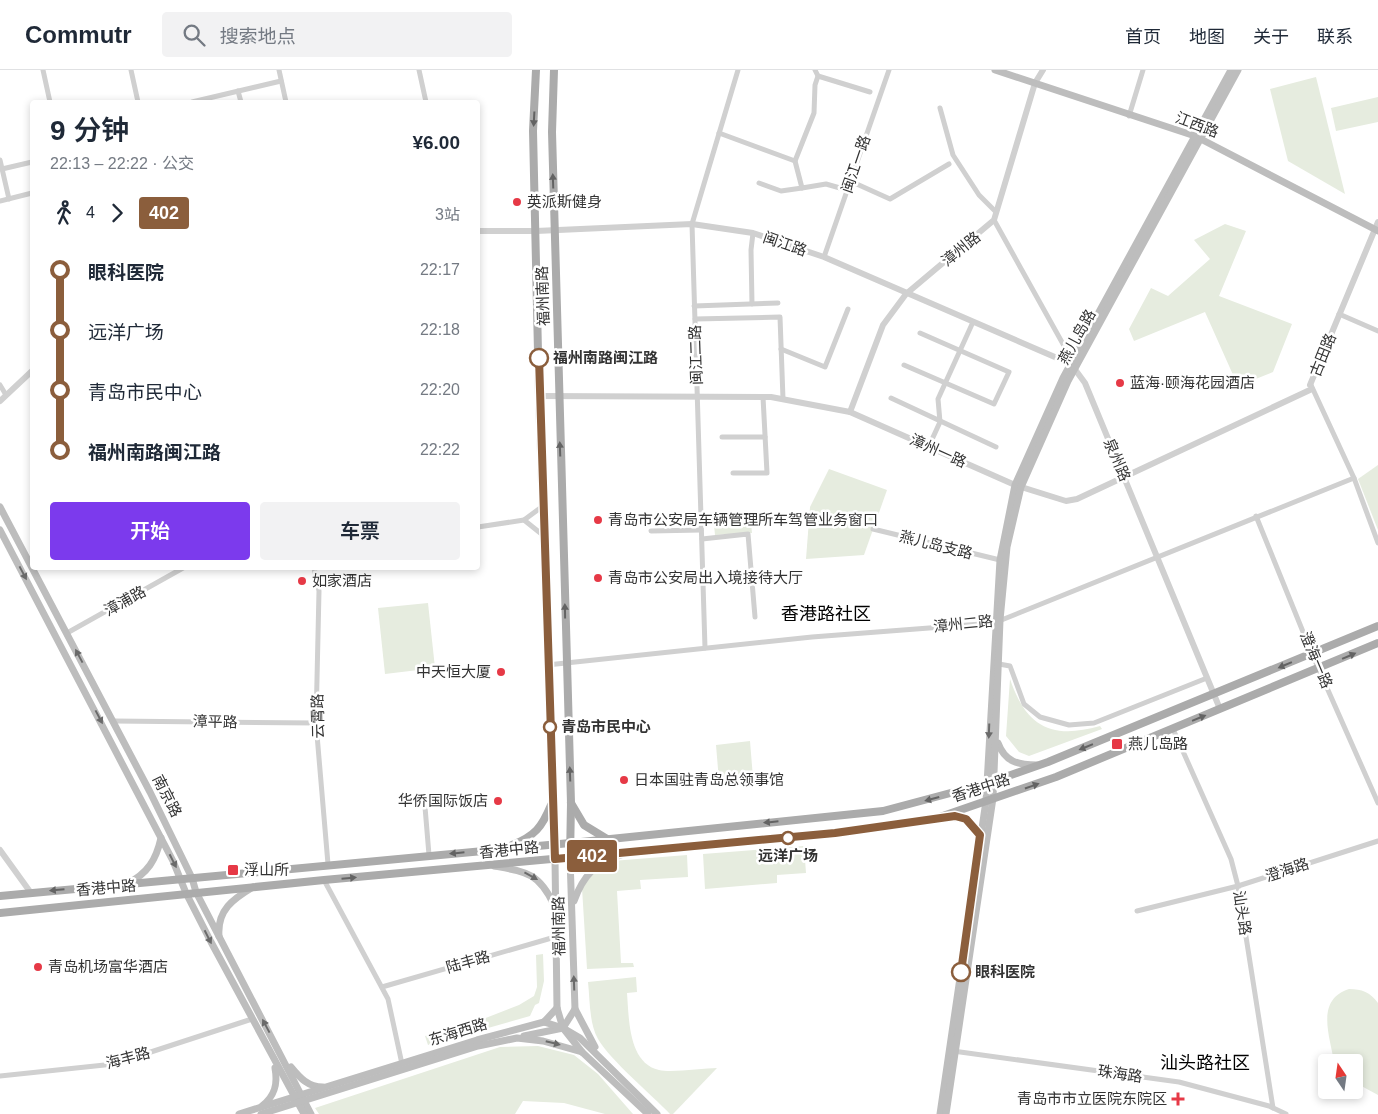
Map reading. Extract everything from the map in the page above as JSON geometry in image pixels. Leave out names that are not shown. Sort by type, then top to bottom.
[{"type":"main road","name":"福州南路","points":[[536,70],[533,131],[547,665],[555,844],[557,1008],[563,1028]]},
{"type":"main road","name":"福州南路","points":[[554,70],[552,132],[554,230],[571,803],[569,844],[575,1009]]},
{"type":"main road","name":"江西路","points":[[995,70],[1198,138],[1376,230]]},
{"type":"main road","name":"燕儿岛路","points":[[1198,138],[1231,70]]},
{"type":"main road","name":"燕儿岛路","points":[[992,782],[1000,560],[1018,486],[1040,424],[1198,138],[1238,70]]},
{"type":"main road","name":"燕儿岛路","points":[[940,1114],[953,1050],[990,799],[996,739],[999,664],[997,621],[1018,486]]},
{"type":"main road","name":"南京路","points":[[0,507],[30,563]]},
{"type":"main road","name":"南京路","points":[[0,530],[161,838],[182,879],[186,893],[273,1060],[299,1099]]},
{"type":"main road","name":"南京路","points":[[34,570],[114,721],[192,878],[196,892],[282,1056],[299,1099]]},
{"type":"main road","name":"香港中路","points":[[0,896],[328,864],[569,844],[883,810],[992,782],[1214,695],[1378,626]]},
{"type":"main road","name":"香港中路","points":[[0,913],[196,892],[624,854],[835,833],[937,818],[1056,777],[1378,645]]},
{"type":"main road","points":[[996,739],[1005,756],[1014,762],[1023,765],[1040,764]]},
{"type":"main road","name":"燕儿岛路","points":[[946,1114],[980,835],[990,799]]},
{"type":"main road","points":[[506,848],[528,838],[538,829],[544,822],[552,803]]},
{"type":"main road","points":[[571,803],[584,825],[607,839]]},
{"type":"main road","points":[[937,818],[955,816],[966,819],[980,835]]},
{"type":"main road","points":[[126,884],[138,878],[152,866],[161,838]]},
{"type":"main road","points":[[572,906],[580,886],[591,870],[604,860],[624,854]]},
{"type":"main road","points":[[494,866],[532,875],[540,881],[555,906]]},
{"type":"main road","points":[[220,939],[219,925],[224,910],[234,899],[254,887]]},
{"type":"main road","points":[[557,1008],[544,1022],[563,1028],[580,1038],[657,1114]]},
{"type":"main road","points":[[517,1038],[563,1028],[575,1009],[602,1058]]},
{"type":"main road","name":"东海西路","points":[[299,1099],[328,1087],[477,1040],[544,1022]]},
{"type":"main road","points":[[563,1028],[582,1052]]},
{"type":"main road","name":"东海西路","points":[[239,1114],[259,1112],[478,1046],[517,1038],[543,1041],[582,1052],[648,1114]]},
{"type":"main road","points":[[282,1056],[306,1082],[317,1087],[328,1087]]},
{"type":"main road","points":[[259,1112],[276,1087],[273,1060]]},
{"type":"main road","points":[[299,1099],[304,1114]]},
{"type":"main road","points":[[299,1099],[311,1114]]},
{"type":"street","points":[[43,70],[50,100]]},
{"type":"street","points":[[131,70],[138,100]]},
{"type":"street","points":[[278,70],[286,100]]},
{"type":"street","points":[[418,70],[426,100]]},
{"type":"street","name":"闽江二路","points":[[705,648],[692,224],[738,70]]},
{"type":"street","points":[[815,70],[818,76],[870,92]]},
{"type":"street","name":"闽江一路","points":[[824,257],[889,70]]},
{"type":"street","name":"漳州路","points":[[850,412],[883,325],[906,294],[994,220],[1035,83],[1043,70]]},
{"type":"street","points":[[1129,116],[1143,70]]},
{"type":"street","points":[[802,188],[795,160],[814,113],[814,85],[818,76]]},
{"type":"street","points":[[200,100],[281,81]]},
{"type":"street","points":[[238,91],[240,100]]},
{"type":"street","points":[[940,108],[953,155],[979,195],[996,212]]},
{"type":"street","points":[[719,133],[795,160]]},
{"type":"street","points":[[0,160],[9,199]]},
{"type":"street","points":[[2,169],[30,162]]},
{"type":"street","points":[[850,181],[890,199],[949,164]]},
{"type":"street","points":[[759,183],[781,190],[826,184],[847,190]]},
{"type":"street","points":[[0,201],[30,194]]},
{"type":"street","name":"泉州路","points":[[994,220],[1084,383],[1220,709]]},
{"type":"street","name":"古田路","points":[[1378,222],[1339,314],[1311,387],[1354,478],[1378,543]]},
{"type":"street","name":"闽江路","points":[[480,231],[536,231],[692,224],[753,233],[824,257],[1073,366]]},
{"type":"street","points":[[752,304],[751,250],[753,233]]},
{"type":"street","points":[[694,306],[778,303]]},
{"type":"street","points":[[781,349],[825,367],[848,309]]},
{"type":"street","points":[[1339,314],[1378,331]]},
{"type":"street","points":[[695,319],[780,317],[784,400]]},
{"type":"street","points":[[929,446],[940,422],[938,399],[973,322]]},
{"type":"street","points":[[904,365],[994,404],[1009,372],[920,333]]},
{"type":"street","points":[[0,401],[30,373]]},
{"type":"street","points":[[0,385],[6,395]]},
{"type":"street","name":"漳州一路","points":[[540,396],[763,397],[850,412],[1018,486],[1066,500],[1077,499],[1123,475],[1311,387]]},
{"type":"street","points":[[733,473],[767,473],[763,397]]},
{"type":"street","points":[[891,398],[996,446]]},
{"type":"street","points":[[722,437],[765,437]]},
{"type":"street","name":"漳州二路","points":[[547,665],[705,648],[997,621],[1354,478]]},
{"type":"street","points":[[480,527],[524,520],[543,506]]},
{"type":"street","name":"澄海一路","points":[[1256,516],[1312,654],[1378,803]]},
{"type":"street","points":[[524,520],[544,536]]},
{"type":"street","name":"燕儿岛支路","points":[[873,529],[1000,560]]},
{"type":"street","points":[[651,531],[702,530]]},
{"type":"street","points":[[702,538],[748,534],[755,617]]},
{"type":"street","name":"漳浦路","points":[[67,633],[179,570]]},
{"type":"street","name":"云霄路","points":[[314,570],[319,590],[316,723],[328,864]]},
{"type":"street","points":[[999,664],[1010,666],[1024,704],[1040,718],[1070,725],[1094,723],[1207,678]]},
{"type":"street","name":"漳平路","points":[[114,721],[316,723]]},
{"type":"street","name":"汕头路","points":[[1172,729],[1231,859],[1238,886],[1273,1108]]},
{"type":"street","points":[[424,795],[430,856]]},
{"type":"street","name":"澄海路","points":[[1137,911],[1238,886],[1378,841]]},
{"type":"street","points":[[0,850],[31,893]]},
{"type":"street","points":[[324,880],[382,987],[391,1008],[402,1064]]},
{"type":"street","name":"陆丰路","points":[[382,987],[555,937]]},
{"type":"street","name":"海丰路","points":[[0,1076],[114,1064],[252,1019]]},
{"type":"street","name":"珠海路","points":[[953,1050],[1178,1082],[1273,1108],[1286,1114]]},
{"type":"shaded area","points":[[1316,77],[1345,194],[1288,161],[1270,89]]},
{"type":"shaded area","points":[[1378,97],[1378,122],[1336,131],[1331,108]]},
{"type":"shaded area","points":[[1225,224],[1246,231],[1219,296],[1292,324],[1273,372],[1238,386],[1205,312],[1134,341],[1129,329],[1151,288],[1168,296],[1210,259],[1194,240]]},
{"type":"shaded area","points":[[1378,465],[1378,530],[1358,479]]},
{"type":"shaded area","points":[[829,469],[887,490],[864,555],[806,559],[810,507]]},
{"type":"shaded area","points":[[750,512],[752,533],[715,535],[713,514]]},
{"type":"shaded area","points":[[428,603],[435,668],[385,674],[378,608]]},
{"type":"shaded area","points":[[1010,679],[1016,695],[1024,708],[1043,725],[1054,730],[1068,731],[1100,726],[1102,729],[1029,756],[1019,752],[1006,736]]},
{"type":"shaded area","points":[[750,741],[753,778],[719,781],[716,745]]},
{"type":"shaded area","points":[[804,846],[806,873],[777,875],[777,883],[705,889],[703,854]]},
{"type":"shaded area","points":[[687,855],[688,877],[640,880],[641,889],[617,891],[621,963],[633,963],[634,967],[587,969],[582,888],[592,875],[612,861]]},
{"type":"shaded area","points":[[543,954],[544,981],[539,1003],[535,1005],[530,1016],[481,1030],[478,1021],[519,1005],[534,996],[537,987],[536,955]]},
{"type":"shaded area","points":[[636,977],[637,992],[627,993],[632,1038],[641,1059],[649,1066],[665,1071],[717,1068],[673,1114],[670,1114],[612,1057],[598,1039],[593,1026],[588,982]]},
{"type":"shaded area","points":[[1349,989],[1358,990],[1372,996],[1378,1003],[1378,1095],[1363,1087],[1363,1054],[1332,1054],[1327,1020],[1328,1010],[1338,994]]},
{"type":"shaded area","points":[[469,1023],[472,1032],[428,1045],[425,1036]]},
{"type":"shaded area","points":[[538,1046],[574,1055],[598,1074],[633,1114],[605,1114],[564,1103],[523,1101],[515,1114],[319,1114],[315,1108],[500,1047]]},
{"type":"bus line","name":"402","points":[[539,358],[547,665],[555,859],[624,854],[883,828],[955,816],[966,819],[980,835],[961,972]]},
{"type":"place","name":"英派斯健身","points":[[517,202]]},
{"type":"place","name":"福州南路闽江路","points":[[539,358]]},
{"type":"place","name":"蓝海·颐海花园酒店","points":[[1120,383]]},
{"type":"place","name":"青岛市公安局车辆管理所车驾管业务窗口","points":[[598,520]]},
{"type":"place","name":"青岛市公安局出入境接待大厅","points":[[598,578]]},
{"type":"place","name":"如家酒店","points":[[302,581]]},
{"type":"place","name":"中天恒大厦","points":[[501,672]]},
{"type":"place","name":"青岛市民中心","points":[[550,727]]},
{"type":"place","name":"燕儿岛路","points":[[1117,744]]},
{"type":"place","name":"日本国驻青岛总领事馆","points":[[624,780]]},
{"type":"place","name":"华侨国际饭店","points":[[498,801]]},
{"type":"place","name":"远洋广场","points":[[788,838]]},
{"type":"place","name":"浮山所","points":[[233,870]]},
{"type":"place","name":"青岛机场富华酒店","points":[[38,967]]},
{"type":"place","name":"眼科医院","points":[[961,972]]},
{"type":"place","name":"青岛市市立医院东院区","points":[[1178,1099]]},
{"type":"district","name":"香港路社区","points":[[826,614]]},
{"type":"district","name":"汕头路社区","points":[[1205,1063]]}]
